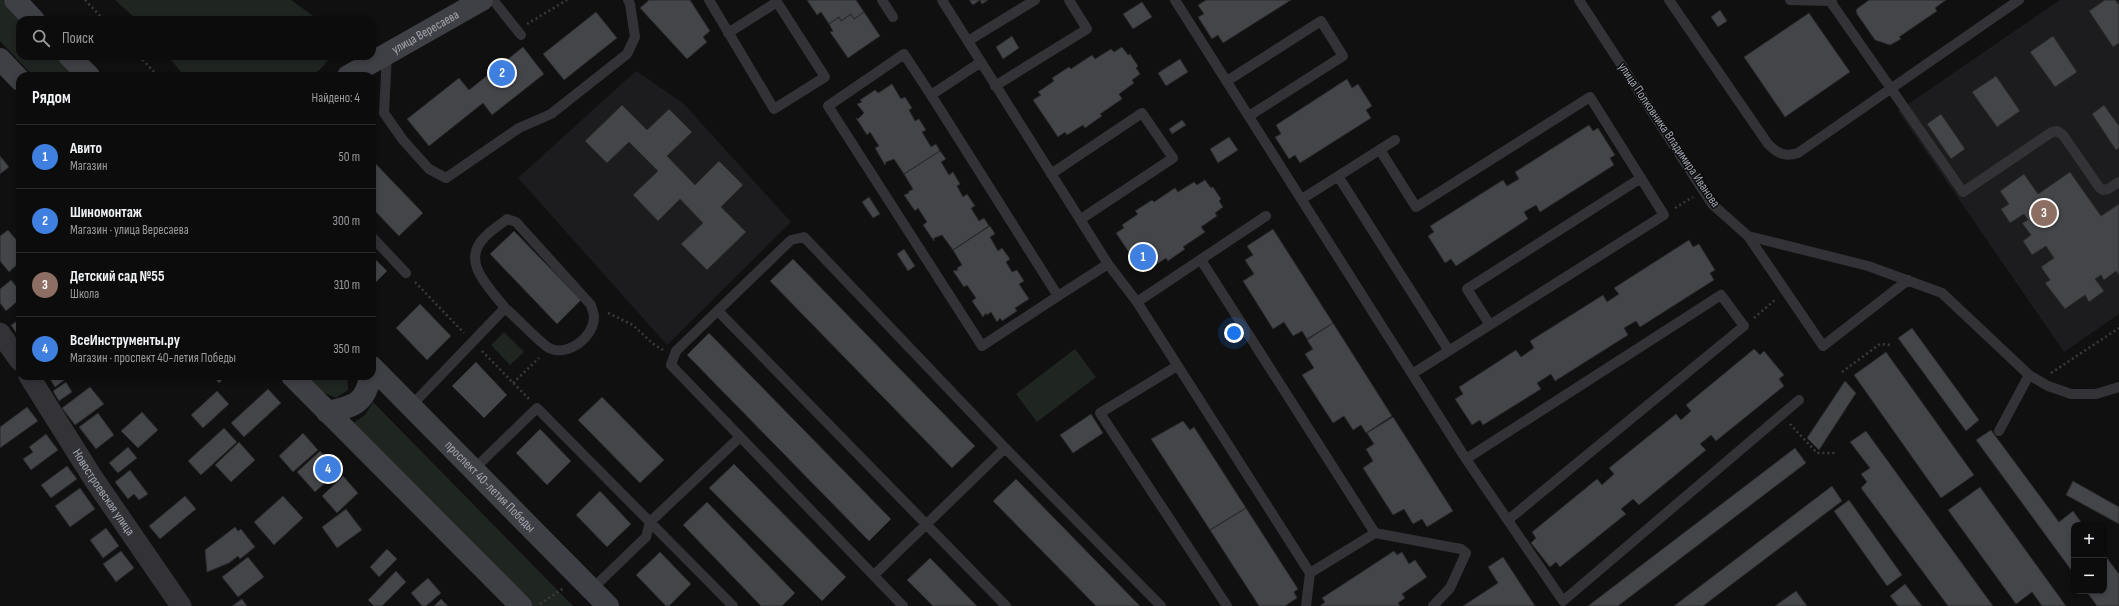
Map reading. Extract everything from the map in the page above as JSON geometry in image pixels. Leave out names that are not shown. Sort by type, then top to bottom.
[{"type":"main road","points":[[15,0],[30,16]]},
{"type":"main road","name":"улица Вересаева","points":[[376,59],[482,0]]},
{"type":"main road","points":[[0,59],[16,76]]},
{"type":"main road","points":[[73,60],[85,72]]},
{"type":"main road","name":"улица Вересаева","points":[[355,72],[375,60]]},
{"type":"main road","name":"проспект 40-летия Победы","points":[[376,371],[608,606]]},
{"type":"main road","points":[[296,380],[521,606]]},
{"type":"main road","points":[[327,412],[353,406],[360,400],[369,385],[370,380]]},
{"type":"street","points":[[0,333],[16,355]]},
{"type":"street","name":"Новостроевская улица","points":[[31,380],[92,478],[181,606]]},
{"type":"lane","points":[[493,0],[519,33]]},
{"type":"lane","points":[[388,52],[384,113],[403,140],[429,169],[446,178],[519,128],[551,114],[627,54],[635,37],[630,4],[628,0]]},
{"type":"lane","points":[[709,0],[728,33],[774,109],[825,77],[777,2],[728,33]]},
{"type":"lane","points":[[882,0],[893,17]]},
{"type":"lane","points":[[942,0],[1051,174],[1082,219],[1108,264],[1137,302],[1310,573],[1306,606]]},
{"type":"lane","points":[[968,41],[1035,0]]},
{"type":"lane","points":[[995,86],[1087,29],[1069,0]]},
{"type":"lane","points":[[1175,0],[1466,459],[1563,601],[1799,400]]},
{"type":"lane","name":"улица Полковника Владимира Иванова","points":[[1580,0],[1712,204],[1748,236],[1868,266],[1942,293],[2029,375],[2048,386],[2071,394],[2096,394],[2119,387]]},
{"type":"lane","points":[[1669,0],[1768,144],[1774,151],[1783,155],[1798,153],[2019,0]]},
{"type":"lane","points":[[1790,0],[1831,1],[1890,89],[1963,192],[2052,132],[2057,131],[2063,135],[2099,187],[2103,190],[2108,189],[2119,182]]},
{"type":"lane","points":[[1226,81],[1321,21],[1343,56],[1249,116]]},
{"type":"lane","points":[[1058,296],[904,54],[828,106],[982,346],[1108,264]]},
{"type":"lane","points":[[931,95],[981,62]]},
{"type":"lane","points":[[1380,150],[1416,207],[1590,97],[1664,215],[1412,374]]},
{"type":"lane","points":[[1051,174],[1142,113],[1147,119],[1173,158],[1082,219]]},
{"type":"lane","points":[[1302,199],[1395,140]]},
{"type":"lane","points":[[1338,176],[1449,351]]},
{"type":"lane","points":[[1490,325],[1467,288],[1641,178]]},
{"type":"lane","points":[[1137,302],[1266,216]]},
{"type":"lane","points":[[507,220],[516,222],[592,305],[592,308],[594,317],[591,332],[580,342],[562,350],[549,348],[506,308],[476,270],[474,251],[483,238],[507,220]]},
{"type":"lane","points":[[1748,236],[1823,346],[1908,280]]},
{"type":"lane","points":[[904,606],[671,365],[676,351],[791,240],[804,237],[1005,448],[1161,606]]},
{"type":"lane","points":[[376,242],[406,273]]},
{"type":"lane","points":[[1202,260],[1375,533]]},
{"type":"lane","points":[[1466,459],[1721,295],[1744,326],[1508,520]]},
{"type":"lane","points":[[411,406],[506,308]]},
{"type":"lane","points":[[718,311],[928,524],[1006,606]]},
{"type":"lane","points":[[1177,366],[1100,413],[1227,606]]},
{"type":"lane","points":[[2000,431],[2029,375]]},
{"type":"lane","points":[[474,470],[537,408],[733,606]]},
{"type":"lane","points":[[585,583],[646,536],[650,522],[740,436]]},
{"type":"lane","points":[[874,575],[1005,448]]},
{"type":"lane","points":[[1310,573],[1375,533],[1461,549],[1466,553],[1450,588],[1433,606]]},
{"type":"path","points":[[85,0],[100,16]]},
{"type":"path","points":[[519,33],[567,0]]},
{"type":"path","points":[[143,60],[154,72]]},
{"type":"path","points":[[1664,215],[1703,190]]},
{"type":"path","points":[[1744,326],[1786,291]]},
{"type":"path","points":[[592,308],[633,325],[652,343],[674,356]]},
{"type":"path","points":[[2039,381],[2119,328]]},
{"type":"path","points":[[1842,372],[1880,344],[1892,345]]},
{"type":"path","points":[[514,383],[549,348]]},
{"type":"path","points":[[1781,415],[1817,453],[1837,453]]},
{"type":"path","points":[[537,606],[585,583]]},
{"type":"shaded area","points":[[0,0],[3,0],[18,16],[16,16],[16,58],[0,41]]},
{"type":"shaded area","points":[[115,0],[291,0],[313,16],[133,16]]},
{"type":"shaded area","points":[[2060,0],[2119,0],[2119,314],[2064,352],[1898,111]]},
{"type":"shaded area","points":[[18,60],[60,60],[71,72],[29,72]]},
{"type":"shaded area","points":[[171,60],[328,60],[316,72],[181,72]]},
{"type":"shaded area","points":[[636,71],[683,103],[791,222],[667,345],[518,178]]},
{"type":"shaded area","points":[[504,332],[524,352],[510,365],[491,345]]},
{"type":"shaded area","points":[[1075,349],[1096,377],[1037,422],[1016,394]]},
{"type":"shaded area","points":[[309,380],[347,380],[348,390],[336,398],[320,391]]},
{"type":"shaded area","points":[[373,402],[573,606],[529,606],[352,424],[365,415]]},
{"type":"building","points":[[649,0],[690,0],[710,31],[703,37],[707,42],[687,59],[640,8]]},
{"type":"building","points":[[807,0],[856,0],[864,12],[854,19],[851,14],[841,21],[839,17],[829,24],[821,12],[817,15]]},
{"type":"building","points":[[969,0],[980,0],[973,5]]},
{"type":"building","points":[[980,0],[988,0],[982,4]]},
{"type":"building","points":[[1206,0],[1291,0],[1223,43],[1218,35],[1212,39],[1198,17],[1204,14],[1198,5]]},
{"type":"building","points":[[1869,0],[1946,0],[1935,8],[1937,11],[1899,37],[1901,39],[1890,45],[1875,40],[1857,14],[1856,10]]},
{"type":"building","points":[[2105,0],[2115,0],[2119,5],[2119,43],[2113,47],[2089,11]]},
{"type":"building","points":[[1142,2],[1152,17],[1133,29],[1123,14]]},
{"type":"building","points":[[1720,10],[1727,21],[1718,27],[1711,17]]},
{"type":"building","points":[[596,12],[617,38],[564,80],[543,54]]},
{"type":"building","points":[[864,12],[880,36],[848,58],[830,32],[833,31],[829,24],[839,17],[841,21],[851,14],[854,19]]},
{"type":"building","points":[[1809,13],[1850,72],[1785,117],[1744,57]]},
{"type":"building","points":[[1012,36],[1019,48],[1003,59],[996,47]]},
{"type":"building","points":[[2053,36],[2077,72],[2055,87],[2030,52]]},
{"type":"building","points":[[523,47],[544,74],[492,115],[483,103],[429,146],[407,119],[459,78],[469,90]]},
{"type":"building","points":[[1122,47],[1128,55],[1130,54],[1138,66],[1136,68],[1140,74],[1132,80],[1134,83],[1119,94],[1122,99],[1100,114],[1102,116],[1085,128],[1083,125],[1067,135],[1065,132],[1058,137],[1033,100],[1041,95],[1038,92],[1054,81],[1052,78],[1069,67],[1071,69],[1092,55],[1095,59],[1111,49],[1114,52]]},
{"type":"building","points":[[1180,59],[1188,72],[1166,86],[1158,73]]},
{"type":"building","points":[[1996,76],[2020,111],[1997,127],[1972,92]]},
{"type":"building","points":[[1347,79],[1352,88],[1358,84],[1372,106],[1366,110],[1371,118],[1300,163],[1295,155],[1289,159],[1275,137],[1281,134],[1276,125]]},
{"type":"building","points":[[892,84],[901,99],[905,97],[912,108],[909,110],[915,121],[919,119],[926,130],[922,132],[931,147],[936,144],[940,151],[904,174],[894,159],[886,162],[885,165],[875,148],[879,146],[870,132],[867,135],[856,118],[858,119],[864,113],[857,104],[862,102],[860,100],[875,90],[878,93]]},
{"type":"building","points":[[622,105],[647,130],[669,109],[692,132],[667,156],[695,185],[719,161],[743,185],[721,207],[746,232],[707,270],[681,244],[703,223],[680,199],[658,221],[633,195],[658,171],[629,142],[607,163],[585,141]]},
{"type":"building","points":[[2104,105],[2119,126],[2119,148],[2116,150],[2092,114]]},
{"type":"building","points":[[1941,114],[1965,149],[1951,159],[1927,124]]},
{"type":"building","points":[[1182,120],[1186,125],[1172,134],[1169,129]]},
{"type":"building","points":[[1589,125],[1593,131],[1598,128],[1615,155],[1610,158],[1614,165],[1540,212],[1536,205],[1524,212],[1528,219],[1456,266],[1451,259],[1445,263],[1428,236],[1434,232],[1430,226],[1503,180],[1507,186],[1519,179],[1515,172]]},
{"type":"building","points":[[1229,137],[1238,150],[1218,163],[1210,149]]},
{"type":"building","points":[[940,151],[946,159],[941,162],[949,175],[953,172],[960,184],[957,186],[963,197],[967,194],[975,206],[971,208],[979,221],[984,218],[989,226],[953,250],[942,235],[934,238],[934,241],[923,225],[927,222],[918,208],[915,211],[904,195],[913,189],[904,174]]},
{"type":"building","points":[[0,156],[9,167],[0,174]]},
{"type":"building","points":[[376,164],[423,213],[399,236],[376,212]]},
{"type":"building","points":[[2070,172],[2101,216],[2119,204],[2119,275],[2116,271],[2104,280],[2101,275],[2095,279],[2104,291],[2089,302],[2085,295],[2065,309],[2045,283],[2050,280],[2041,267],[2054,258],[2046,246],[2032,255],[2023,241],[2031,235],[2022,223],[2028,220],[2024,214],[2010,223],[2001,209],[2009,204],[2000,191],[2024,174],[2038,194]]},
{"type":"building","points":[[1205,180],[1211,188],[1213,187],[1221,199],[1219,201],[1223,207],[1215,213],[1217,216],[1201,227],[1205,232],[1183,247],[1185,249],[1168,261],[1166,258],[1151,268],[1148,265],[1141,270],[1116,233],[1124,228],[1122,225],[1138,214],[1135,211],[1152,200],[1154,202],[1175,188],[1178,192],[1194,182],[1197,185]]},
{"type":"building","points":[[869,197],[880,214],[873,218],[862,202]]},
{"type":"building","points":[[990,226],[995,234],[990,237],[998,251],[1002,248],[1010,259],[1006,262],[1012,272],[1017,270],[1024,281],[1019,284],[1029,299],[1015,308],[1017,311],[1002,321],[1000,318],[997,322],[991,312],[987,315],[986,313],[983,317],[972,301],[976,298],[967,285],[964,287],[953,271],[958,270],[957,268],[962,265],[953,250]]},
{"type":"building","points":[[1273,229],[1333,323],[1307,339],[1302,331],[1293,336],[1284,322],[1273,329],[1243,281],[1254,274],[1245,260],[1253,255],[1247,246]]},
{"type":"building","points":[[8,230],[16,239],[16,266],[9,272],[0,261],[0,236]]},
{"type":"building","points":[[514,231],[581,300],[557,324],[490,254]]},
{"type":"building","points":[[1689,240],[1693,247],[1699,244],[1715,270],[1710,273],[1714,280],[1640,327],[1636,321],[1624,328],[1628,335],[1555,381],[1551,374],[1537,383],[1541,389],[1483,425],[1480,420],[1472,425],[1455,399],[1463,394],[1459,387],[1516,350],[1521,357],[1534,348],[1530,341],[1603,295],[1607,302],[1619,294],[1614,288]]},
{"type":"building","points":[[904,249],[915,266],[908,271],[897,254]]},
{"type":"building","points":[[793,259],[975,446],[952,468],[770,281]]},
{"type":"building","points":[[376,260],[387,271],[376,282]]},
{"type":"building","points":[[11,280],[16,286],[16,302],[6,311],[0,303],[0,289]]},
{"type":"building","points":[[420,304],[451,336],[427,360],[396,328]]},
{"type":"building","points":[[16,322],[16,333],[11,325]]},
{"type":"building","points":[[1333,323],[1392,416],[1366,433],[1361,425],[1353,430],[1344,416],[1333,423],[1302,375],[1314,368],[1305,354],[1313,349],[1307,340]]},
{"type":"building","points":[[1912,328],[1979,420],[1966,431],[1898,338]]},
{"type":"building","points":[[709,333],[891,519],[869,541],[687,355]]},
{"type":"building","points":[[1754,349],[1760,355],[1764,351],[1784,375],[1779,379],[1784,386],[1716,441],[1711,435],[1700,444],[1706,450],[1639,505],[1633,499],[1621,509],[1626,514],[1560,567],[1556,562],[1550,567],[1531,543],[1536,538],[1532,532],[1597,479],[1602,485],[1614,474],[1609,468],[1676,414],[1681,420],[1691,411],[1686,405]]},
{"type":"building","points":[[1886,352],[1974,475],[1941,498],[1854,375]]},
{"type":"building","points":[[476,362],[507,395],[484,418],[452,386]]},
{"type":"building","points":[[51,380],[65,380],[55,387]]},
{"type":"building","points":[[1845,381],[1856,393],[1819,450],[1807,438]]},
{"type":"building","points":[[66,382],[72,392],[59,401],[53,391]]},
{"type":"building","points":[[90,387],[104,404],[75,425],[62,408]]},
{"type":"building","points":[[268,389],[281,403],[244,437],[231,423]]},
{"type":"building","points":[[217,391],[229,404],[203,428],[191,415]]},
{"type":"building","points":[[602,397],[664,460],[640,483],[578,420]]},
{"type":"building","points":[[27,407],[38,421],[0,448],[0,427]]},
{"type":"building","points":[[142,412],[158,430],[138,448],[121,431]]},
{"type":"building","points":[[98,413],[114,435],[96,449],[79,427]]},
{"type":"building","points":[[1091,414],[1103,433],[1073,453],[1060,435]]},
{"type":"building","points":[[1393,417],[1453,511],[1427,527],[1422,519],[1413,524],[1404,509],[1393,515],[1363,468],[1373,461],[1366,449],[1374,444],[1367,433]]},
{"type":"building","points":[[1183,421],[1190,430],[1194,427],[1246,508],[1210,530],[1151,439]]},
{"type":"building","points":[[224,428],[237,442],[201,475],[188,461]]},
{"type":"building","points":[[540,429],[571,461],[547,485],[516,453]]},
{"type":"building","points":[[1991,430],[2059,522],[2073,511],[2081,522],[2071,522],[2071,570],[1976,440]]},
{"type":"building","points":[[1866,431],[1993,606],[1948,606],[1861,488],[1867,482],[1861,474],[1870,468],[1850,442]]},
{"type":"building","points":[[303,433],[318,450],[293,472],[279,456]]},
{"type":"building","points":[[46,434],[58,450],[31,470],[23,459],[33,452],[29,447]]},
{"type":"building","points":[[239,442],[255,460],[231,482],[215,465]]},
{"type":"building","points":[[128,447],[137,458],[118,473],[109,463]]},
{"type":"building","points":[[1795,448],[1806,463],[1618,606],[1588,606]]},
{"type":"building","points":[[320,451],[338,471],[315,492],[297,472]]},
{"type":"building","points":[[734,464],[846,577],[822,601],[709,488]]},
{"type":"building","points":[[67,466],[77,479],[51,498],[41,485]]},
{"type":"building","points":[[130,470],[148,494],[139,500],[134,494],[128,499],[115,482]]},
{"type":"building","points":[[343,476],[358,493],[337,513],[322,496]]},
{"type":"building","points":[[1016,479],[1140,606],[1096,606],[993,501]]},
{"type":"building","points":[[2073,481],[2119,507],[2119,524],[2066,495]]},
{"type":"building","points":[[1832,486],[1842,501],[1703,606],[1674,606]]},
{"type":"building","points":[[1980,487],[2066,606],[2042,606],[2032,592],[2016,604],[1948,510]]},
{"type":"building","points":[[80,488],[95,509],[70,527],[55,506]]},
{"type":"building","points":[[600,491],[631,524],[607,547],[576,515]]},
{"type":"building","points":[[185,496],[196,509],[160,539],[149,526]]},
{"type":"building","points":[[283,496],[303,518],[274,545],[254,522]]},
{"type":"building","points":[[1849,500],[1902,575],[1887,586],[1834,511]]},
{"type":"building","points":[[707,502],[795,593],[782,606],[761,606],[683,525]]},
{"type":"building","points":[[1246,508],[1298,589],[1294,592],[1297,598],[1285,606],[1259,606],[1210,530]]},
{"type":"building","points":[[346,509],[362,530],[337,548],[322,527]]},
{"type":"building","points":[[235,527],[238,531],[241,529],[255,547],[240,559],[238,556],[229,563],[207,572],[205,550]]},
{"type":"building","points":[[106,528],[119,546],[103,558],[90,540]]},
{"type":"building","points":[[387,549],[397,559],[379,577],[370,567]]},
{"type":"building","points":[[121,551],[134,568],[116,582],[103,564]]},
{"type":"building","points":[[1394,551],[1397,555],[1402,552],[1409,564],[1415,560],[1427,577],[1402,594],[1405,598],[1398,603],[1400,606],[1320,606],[1325,602],[1322,598]]},
{"type":"building","points":[[660,552],[691,584],[669,606],[666,606],[636,575]]},
{"type":"building","points":[[248,557],[264,577],[238,597],[222,577]]},
{"type":"building","points":[[1503,557],[1535,606],[1463,606],[1498,583],[1488,567]]},
{"type":"building","points":[[930,558],[977,606],[933,606],[907,580]]},
{"type":"building","points":[[2107,558],[2119,574],[2119,606],[2097,606],[2088,594],[2107,594]]},
{"type":"building","points":[[396,571],[406,582],[382,606],[374,606],[368,600]]},
{"type":"building","points":[[428,578],[441,593],[426,606],[422,606],[411,593]]},
{"type":"building","points":[[1905,584],[1922,606],[1898,606],[1890,596]]},
{"type":"building","points":[[1796,591],[1807,606],[1775,606]]},
{"type":"building","points":[[242,599],[247,606],[232,606]]},
{"type":"building","points":[[441,599],[448,606],[434,606]]},
{"type":"place","name":"Шиномонтаж","points":[[502,73]]},
{"type":"place","name":"Детский сад №55","points":[[2044,213]]},
{"type":"place","name":"Авито","points":[[1143,257]]},
{"type":"place","name":"ВсеИнструменты.ру","points":[[328,469]]}]
